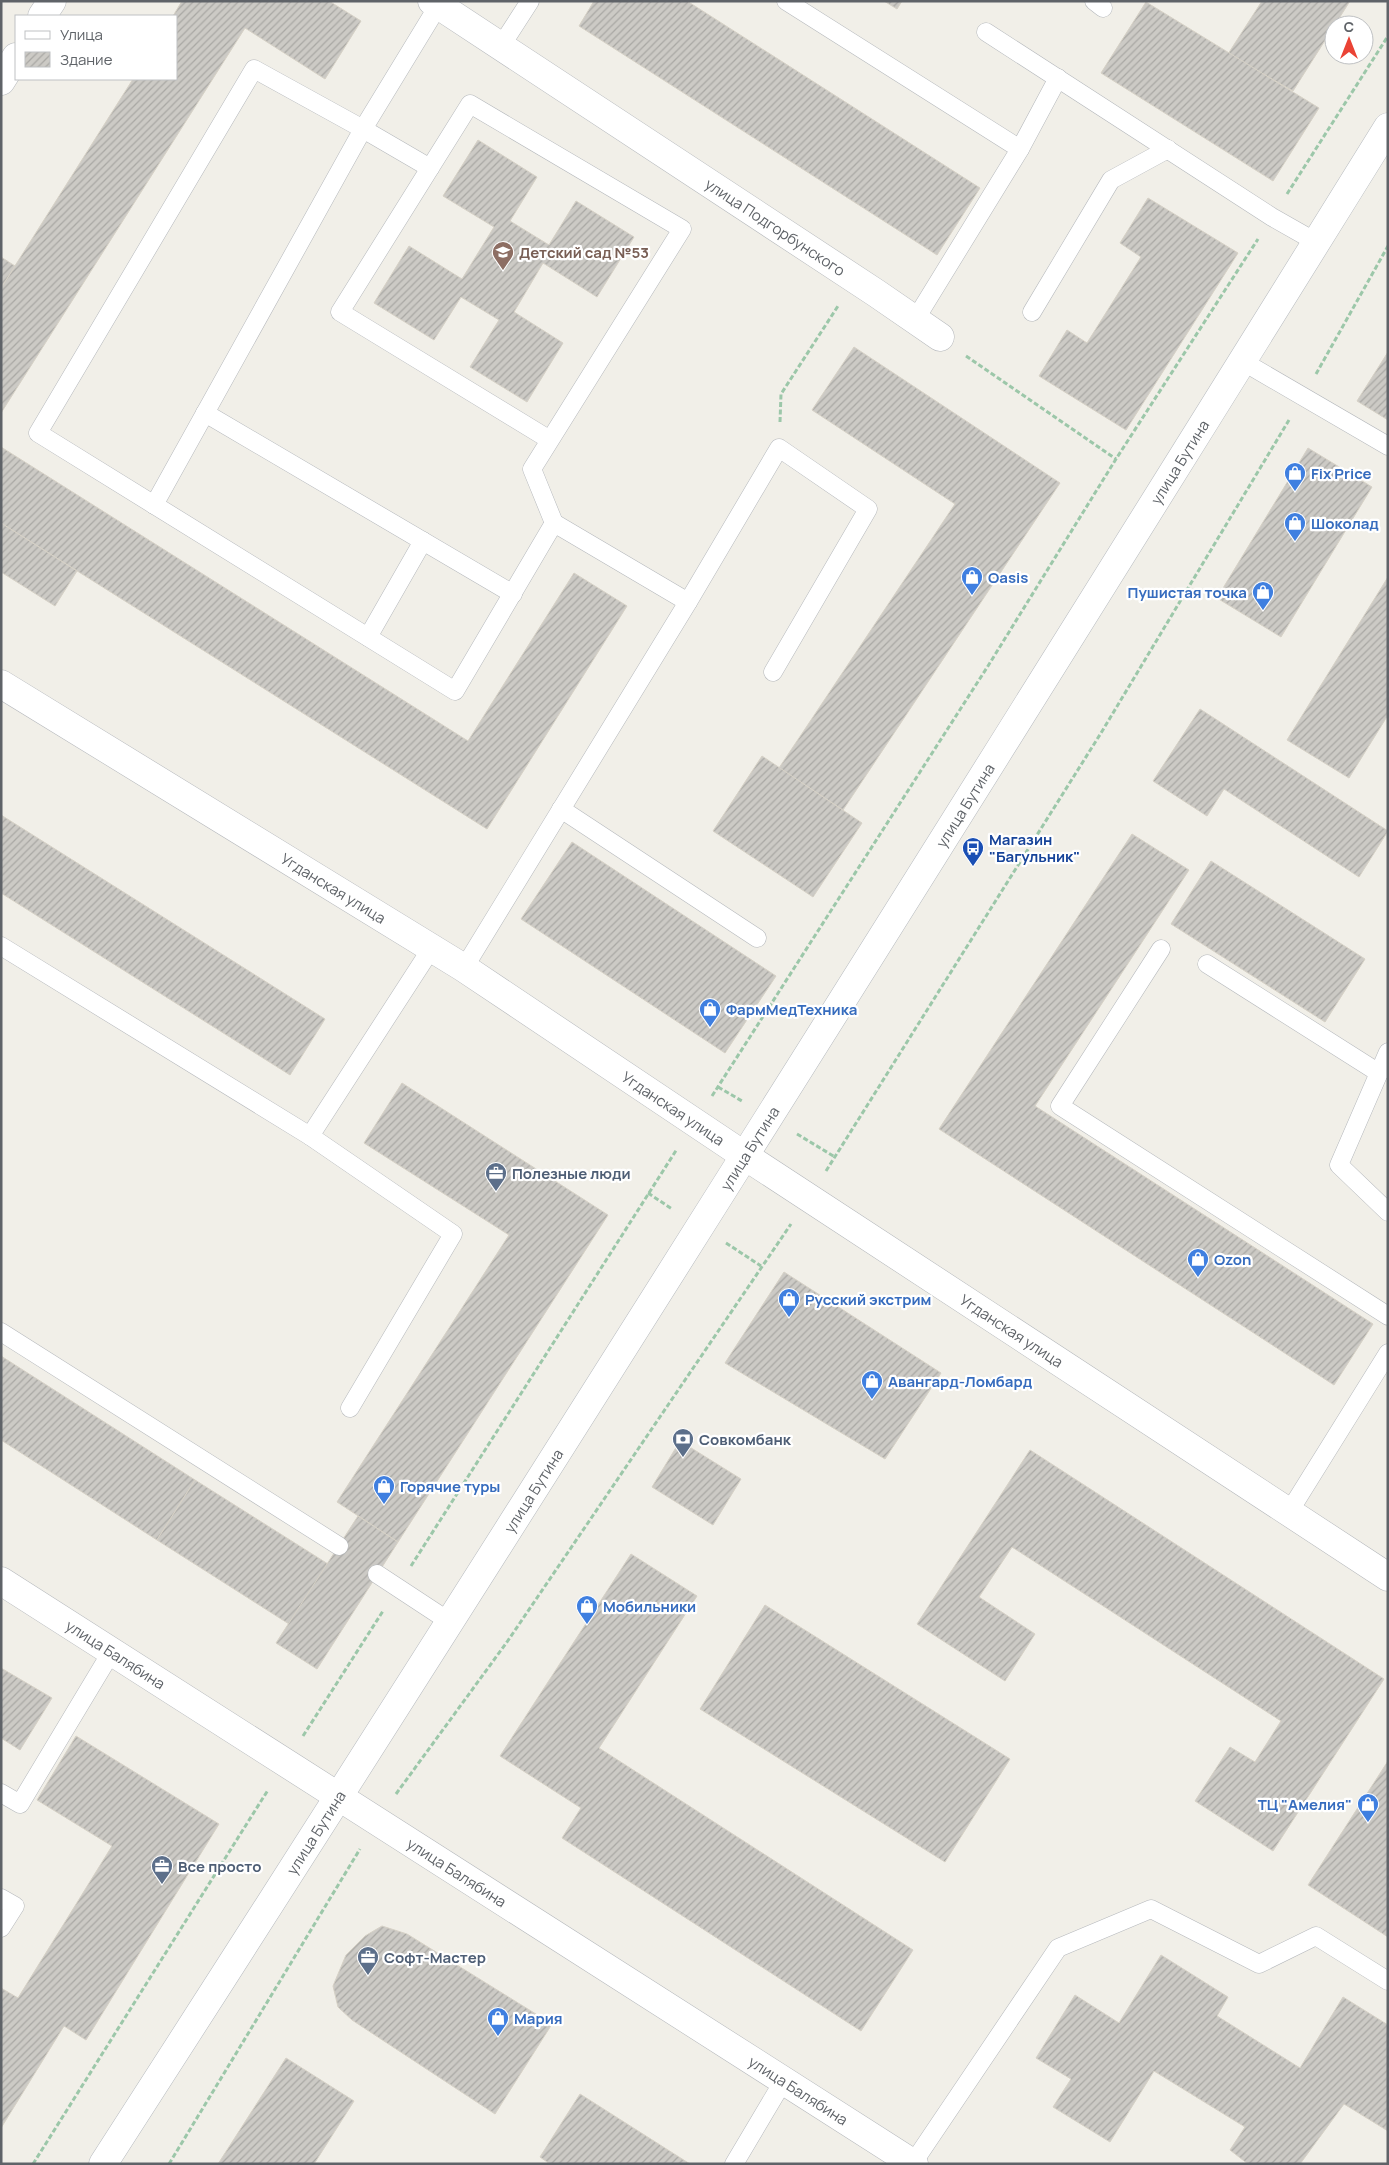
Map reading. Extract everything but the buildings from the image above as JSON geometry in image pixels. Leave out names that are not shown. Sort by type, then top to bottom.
[{"type":"street","points":[[43,15],[52,1]]},
{"type":"street","name":"улица Подгорбунского","points":[[437,3],[940,337]]},
{"type":"street","points":[[1,81],[15,59]]},
{"type":"street","name":"улица Бутина","points":[[103,2164],[339,1798],[745,1156],[1388,127]]},
{"type":"street","name":"Угданская улица","points":[[1,684],[464,968],[745,1156],[1388,1577]]},
{"type":"street","name":"улица Балябина","points":[[1,1581],[914,2164]]},
{"type":"lane","points":[[501,46],[530,1]]},
{"type":"lane","points":[[786,1],[1020,149]]},
{"type":"lane","points":[[154,505],[363,129],[437,3]]},
{"type":"lane","points":[[986,32],[1272,217],[1316,242]]},
{"type":"lane","points":[[430,168],[254,69],[38,433],[455,691],[554,523]]},
{"type":"lane","points":[[914,320],[1020,149],[1058,78]]},
{"type":"lane","points":[[550,440],[340,312],[470,104],[682,229],[532,469],[554,523],[688,602]]},
{"type":"lane","points":[[1032,312],[1111,180],[1168,149]]},
{"type":"lane","points":[[1242,361],[1302,398],[1388,446]]},
{"type":"lane","points":[[205,413],[512,594]]},
{"type":"lane","points":[[464,968],[688,602],[779,448],[868,509],[773,672]]},
{"type":"lane","points":[[368,637],[423,541]]},
{"type":"lane","points":[[561,809],[757,938]]},
{"type":"lane","points":[[1,946],[310,1136],[453,1234],[350,1408]]},
{"type":"lane","points":[[310,1136],[431,949]]},
{"type":"lane","points":[[1161,949],[1060,1106],[1388,1316]]},
{"type":"lane","points":[[1207,964],[1379,1073]]},
{"type":"lane","points":[[1388,1052],[1339,1165],[1388,1212]]},
{"type":"lane","points":[[1,1332],[339,1546]]},
{"type":"lane","points":[[1289,1512],[1388,1353]]},
{"type":"lane","points":[[377,1574],[450,1622]]},
{"type":"lane","points":[[1,1793],[20,1804],[112,1651]]},
{"type":"lane","points":[[1,1898],[15,1906],[1,1928]]},
{"type":"lane","points":[[914,2164],[1058,1948],[1151,1909],[1259,1964],[1316,1936],[1388,1981]]},
{"type":"lane","points":[[734,2164],[784,2080]]},
{"type":"path","points":[[32,2164],[642,1201],[695,1122],[988,666],[1116,459],[1388,36]]},
{"type":"path","points":[[169,2164],[377,1820],[507,1642],[761,1266],[810,1198],[1101,733],[1302,398],[1388,246]]},
{"type":"path","points":[[779,448],[781,394],[855,280]]},
{"type":"path","points":[[940,337],[1116,459]]},
{"type":"place","name":"Детский сад №53","points":[[503,271]]},
{"type":"place","name":"Fix Price","points":[[1295,492]]},
{"type":"place","name":"Шоколад","points":[[1295,542]]},
{"type":"place","name":"Oasis","points":[[972,596]]},
{"type":"place","name":"Пушистая точка","points":[[1263,611]]},
{"type":"place","name":"Магазин \"Багульник\"","points":[[973,867]]},
{"type":"place","name":"ФармМедТехника","points":[[710,1028]]},
{"type":"place","name":"Полезные люди","points":[[496,1192]]},
{"type":"place","name":"Ozon","points":[[1198,1278]]},
{"type":"place","name":"Русский экстрим","points":[[789,1318]]},
{"type":"place","name":"Авангард-Ломбард","points":[[872,1400]]},
{"type":"place","name":"Совкомбанк","points":[[683,1458]]},
{"type":"place","name":"Горячие туры","points":[[384,1505]]},
{"type":"place","name":"Мобильники","points":[[587,1625]]},
{"type":"place","name":"ТЦ \"Амелия\"","points":[[1368,1823]]},
{"type":"place","name":"Все просто","points":[[162,1885]]},
{"type":"place","name":"Софт-Мастер","points":[[368,1976]]},
{"type":"place","name":"Мария","points":[[498,2037]]}]
